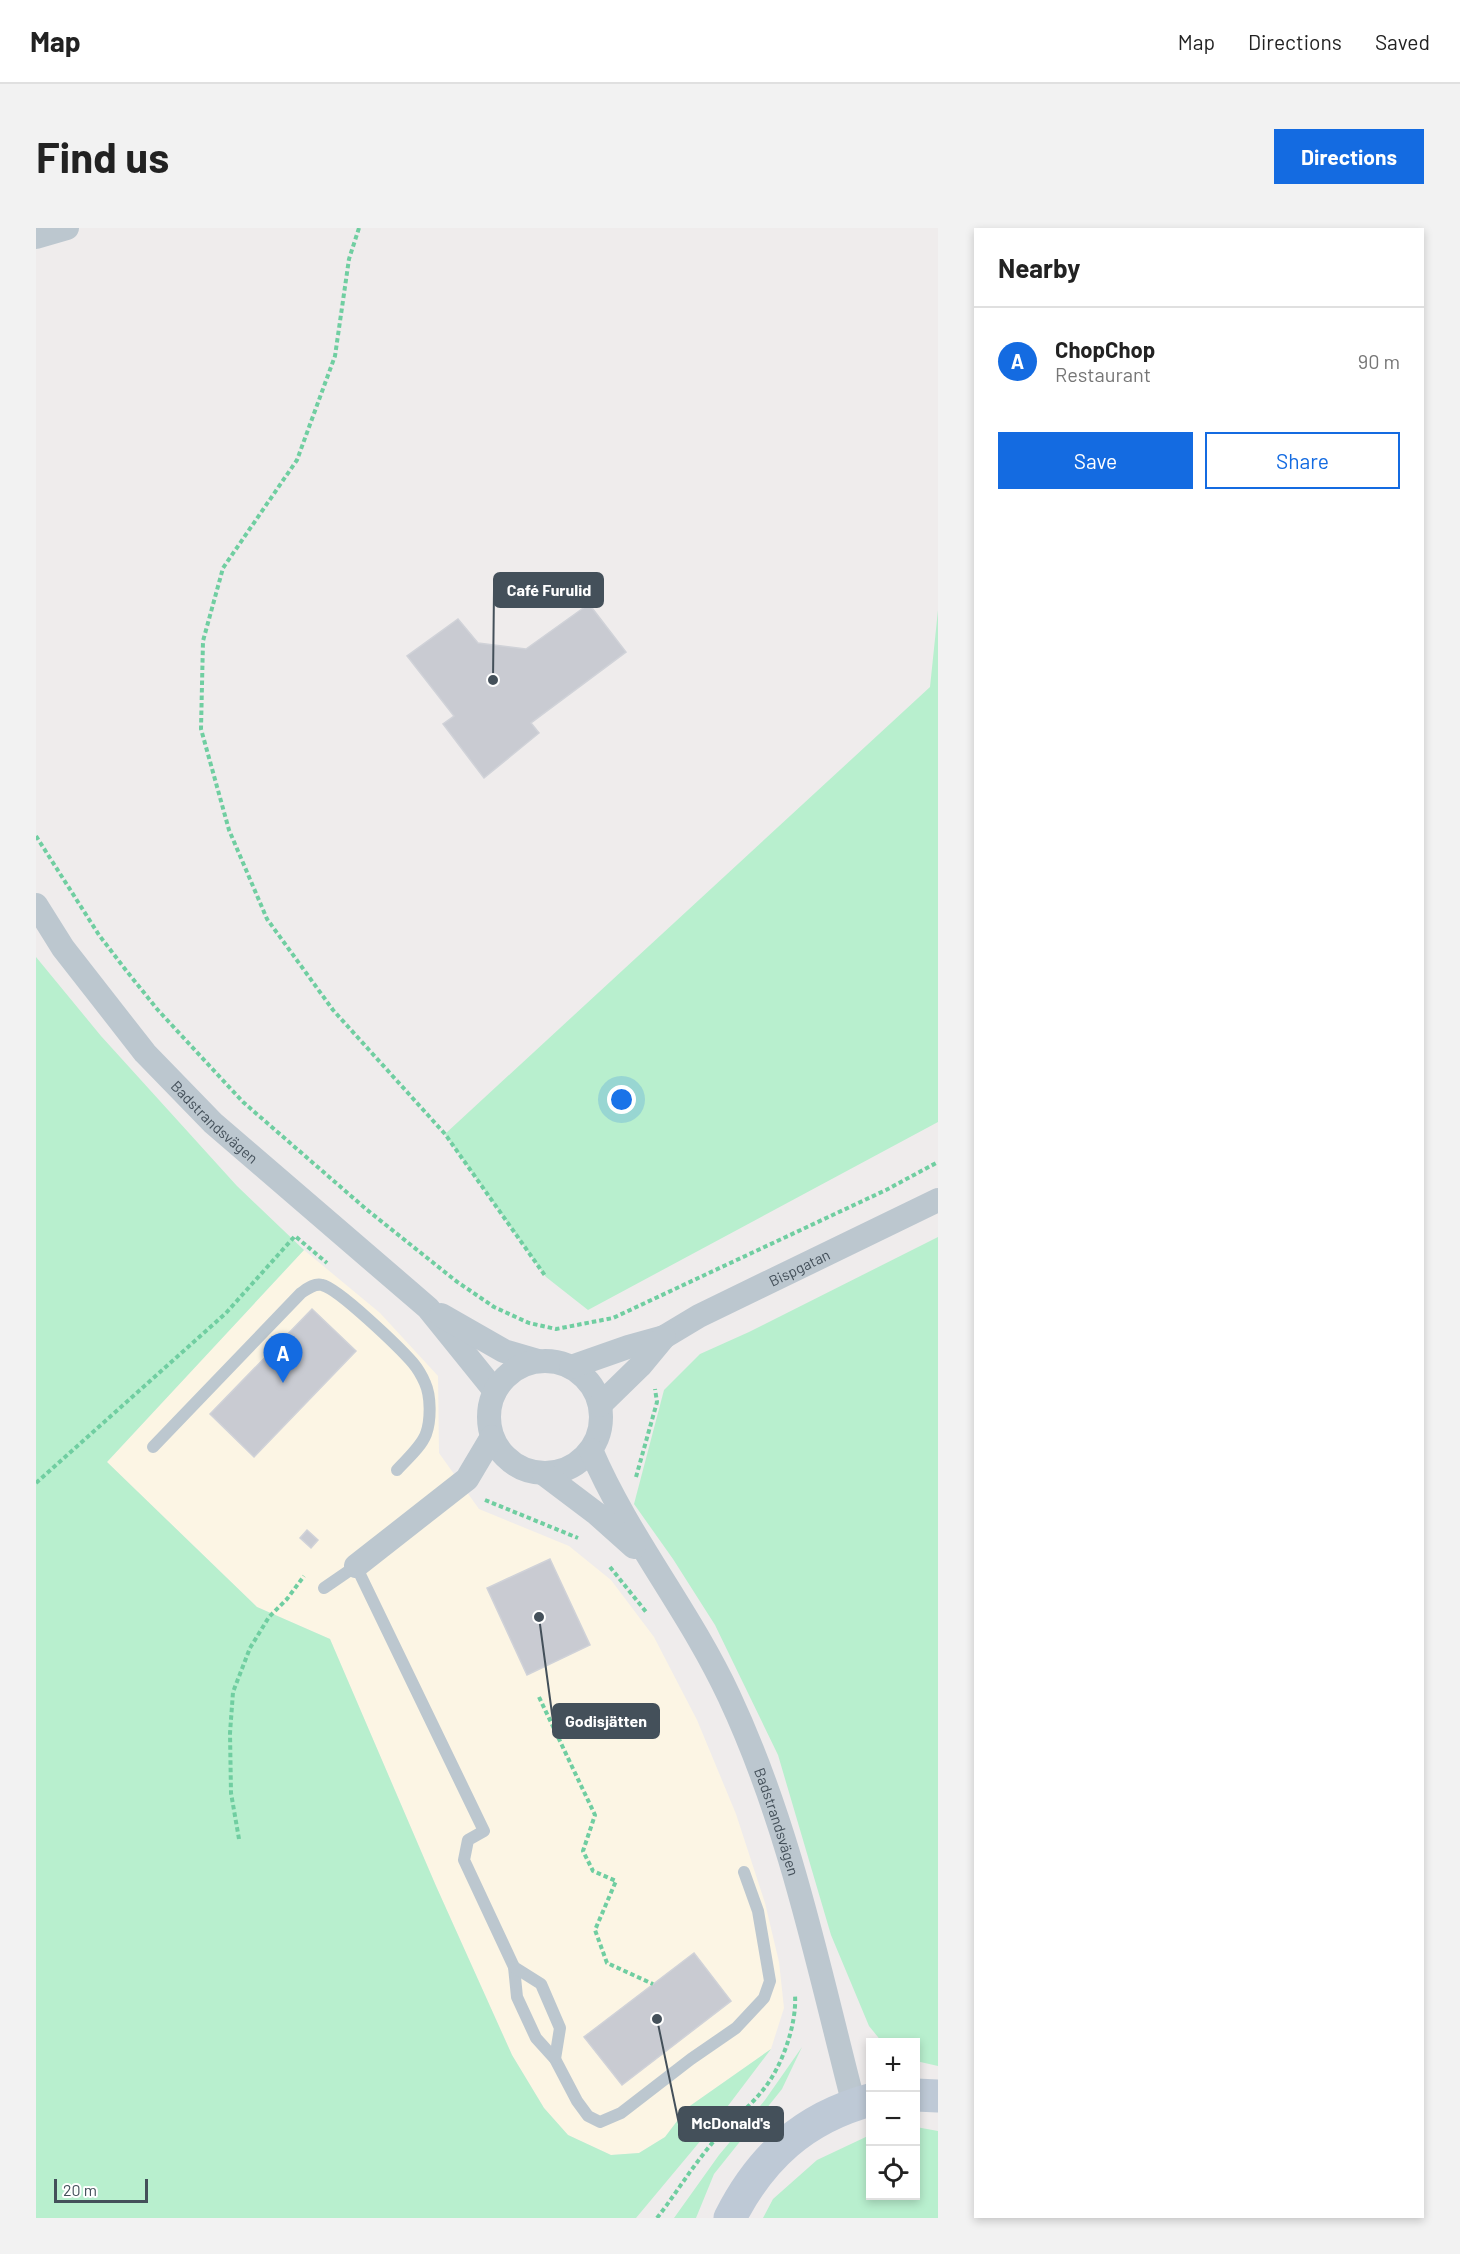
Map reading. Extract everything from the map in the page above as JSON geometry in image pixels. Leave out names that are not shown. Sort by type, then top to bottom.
[{"type":"street","points":[[36,237],[67,228]]},
{"type":"street","name":"Badstrandsvägen","points":[[36,905],[63,948],[145,1053],[213,1123],[428,1308],[495,1391]]},
{"type":"street","name":"Bispgatan","points":[[600,1405],[634,1357],[664,1337],[699,1316],[938,1200]]},
{"type":"street","name":"Badstrandsvägen","points":[[428,1308],[504,1351],[538,1361],[555,1362],[571,1367]]},
{"type":"street","name":"Bispgatan","points":[[571,1367],[634,1357]]},
{"type":"street","points":[[515,1466],[501,1453],[492,1437],[488,1422],[489,1406],[495,1391],[506,1376],[520,1366],[538,1361]]},
{"type":"street","points":[[571,1367],[584,1377],[594,1390],[600,1405]]},
{"type":"street","name":"Badstrandsvägen","points":[[515,1466],[529,1472],[544,1474],[558,1473],[571,1468],[582,1460],[598,1436],[601,1421],[600,1405]]},
{"type":"street","points":[[356,1566],[466,1479],[492,1437]]},
{"type":"street","name":"Badstrandsvägen","points":[[591,1449],[606,1506]]},
{"type":"street","points":[[466,1479],[515,1466]]},
{"type":"street","name":"Badstrandsvägen","points":[[544,1474],[606,1506],[650,1560],[693,1628],[728,1694],[757,1758],[790,1854],[862,2102]]},
{"type":"street","points":[[920,2095],[938,2096]]},
{"type":"street","points":[[730,2218],[757,2172],[775,2153],[821,2119],[862,2102]]},
{"type":"lane","points":[[153,1446],[301,1293],[313,1285],[321,1284],[334,1290],[395,1345],[415,1365],[426,1385],[429,1415],[426,1434],[398,1470]]},
{"type":"lane","points":[[324,1588],[356,1566],[484,1830],[468,1840],[464,1860],[514,1967],[517,1997],[536,2038],[555,2059],[577,2101],[588,2116],[600,2122],[621,2113],[690,2059],[736,2028],[764,1998],[770,1981],[758,1911],[744,1872]]},
{"type":"lane","points":[[514,1967],[541,1984],[560,2028],[555,2059]]},
{"type":"path","points":[[359,228],[350,259],[335,356],[297,460],[223,568],[203,641],[201,729],[229,830],[267,919],[333,1010],[445,1134],[546,1277]]},
{"type":"path","points":[[36,836],[99,935],[125,969],[157,1009],[229,1087],[366,1209],[456,1281],[494,1307],[529,1323],[556,1329],[613,1318],[886,1190],[938,1162]]},
{"type":"path","points":[[476,1336],[494,1307]]},
{"type":"path","points":[[466,1479],[484,1499],[579,1538],[606,1506],[627,1489],[638,1473],[657,1402],[654,1386],[634,1357],[613,1318]]},
{"type":"path","points":[[604,1560],[650,1617]]},
{"type":"path","points":[[239,1839],[231,1793],[230,1733],[233,1692],[250,1648],[269,1617],[307,1573]]},
{"type":"path","points":[[539,1696],[594,1815],[583,1851],[593,1871],[616,1881],[595,1930],[607,1963],[653,1984]]},
{"type":"path","points":[[657,2218],[708,2148],[731,2121],[764,2090],[777,2067],[793,2022],[795,1997],[793,1985]]},
{"type":"shaded area","points":[[304,1250],[380,1313],[438,1376],[439,1453],[479,1509],[569,1546],[611,1580],[654,1637],[697,1720],[736,1814],[765,1903],[779,1962],[784,2008],[771,2049],[687,2108],[665,2137],[639,2153],[611,2155],[568,2135],[544,2108],[512,2055],[436,1886],[330,1639],[257,1607],[107,1462]]},
{"type":"green space","points":[[938,610],[938,1122],[588,1310],[546,1277],[445,1134],[930,687]]},
{"type":"green space","points":[[36,957],[101,1036],[237,1186],[304,1250],[107,1462],[257,1607],[330,1639],[436,1886],[512,2055],[544,2108],[568,2135],[611,2155],[639,2153],[665,2137],[687,2108],[771,2049],[712,2127],[636,2218],[36,2218]]},
{"type":"green space","points":[[938,1237],[938,2066],[920,2062],[920,2038],[879,2038],[869,2026],[831,1935],[778,1755],[715,1625],[673,1559],[634,1504],[664,1390],[700,1354],[749,1332]]},
{"type":"green space","points":[[802,2047],[782,2089],[714,2174],[696,2218],[674,2218],[719,2155],[765,2100]]},
{"type":"green space","points":[[920,2128],[938,2131],[938,2218],[763,2218],[773,2199],[817,2160],[866,2137],[866,2200],[920,2200]]},
{"type":"building","points":[[589,604],[626,652],[531,723],[539,733],[484,778],[443,724],[454,716],[407,656],[458,619],[478,643],[526,649]]},
{"type":"building","points":[[312,1309],[356,1351],[254,1457],[210,1414]]},
{"type":"building","points":[[307,1530],[318,1540],[311,1548],[300,1538]]},
{"type":"building","points":[[550,1559],[590,1645],[527,1675],[487,1588]]},
{"type":"building","points":[[694,1953],[731,2001],[622,2085],[584,2037]]},
{"type":"place","name":"Café Furulid","points":[[493,680]]},
{"type":"place","name":"ChopChop","points":[[283,1383]]},
{"type":"place","name":"Godisjätten","points":[[539,1617]]},
{"type":"place","name":"McDonald's","points":[[657,2019]]}]
